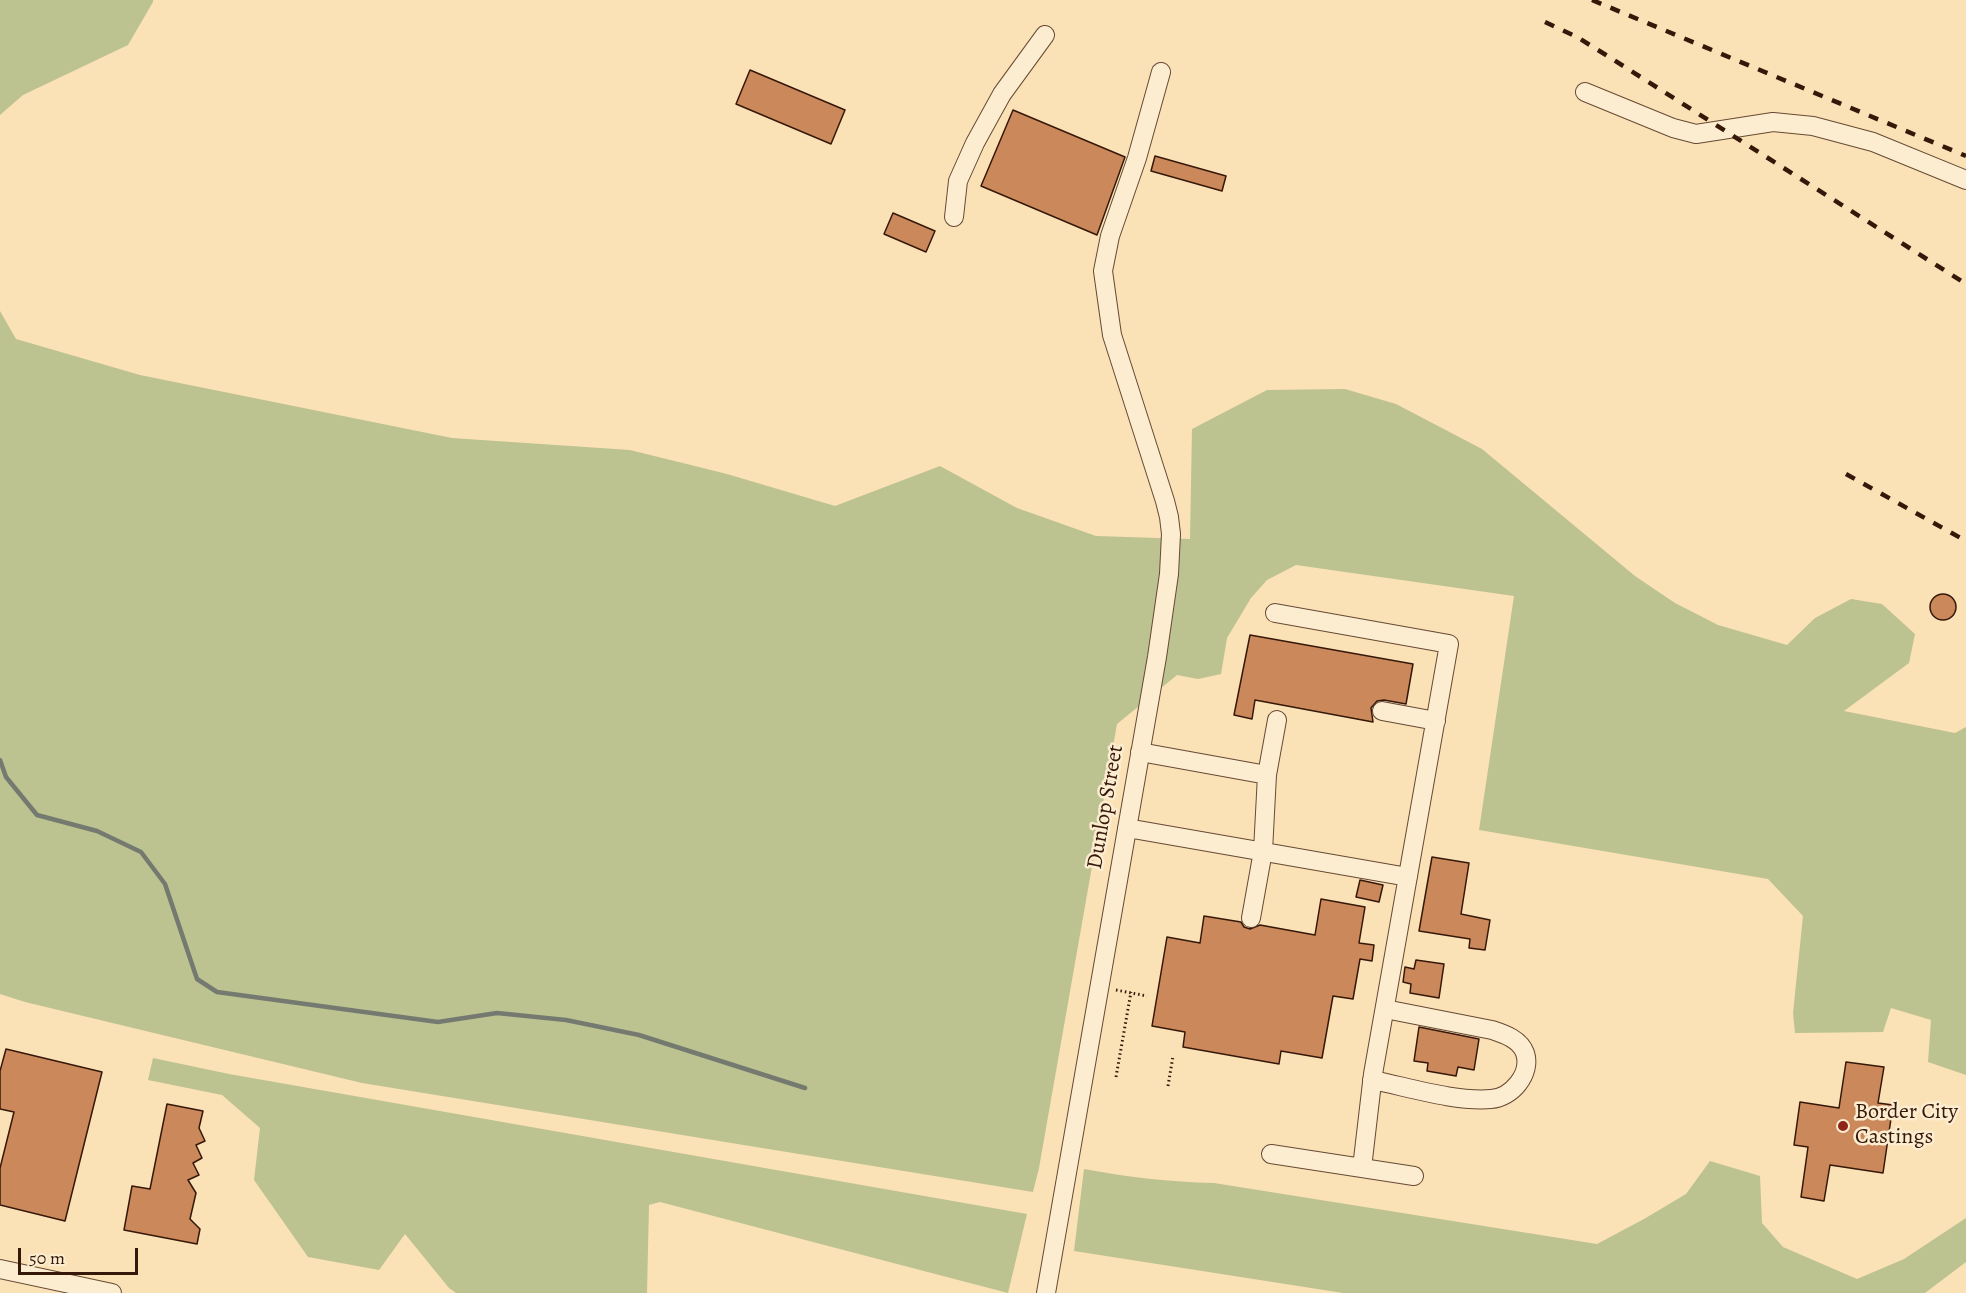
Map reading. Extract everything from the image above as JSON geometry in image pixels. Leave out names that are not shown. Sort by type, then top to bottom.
[{"type":"street","points":[[954,217],[958,181],[975,143],[1002,94],[1045,34]]},
{"type":"street","name":"Dunlop Street","points":[[1046,1293],[1169,574],[1171,534],[1165,501],[1112,335],[1103,271],[1116,213],[1137,158],[1161,72]]},
{"type":"street","points":[[1585,92],[1673,128],[1696,134],[1773,122],[1813,126],[1873,142],[1966,180]]},
{"type":"street","points":[[1275,613],[1449,644],[1372,1080],[1362,1168]]},
{"type":"street","points":[[1382,711],[1436,721]]},
{"type":"street","points":[[1251,918],[1263,851],[1267,775],[1277,720]]},
{"type":"street","points":[[1140,752],[1267,775]]},
{"type":"street","points":[[1127,828],[1408,877]]},
{"type":"street","points":[[1372,1080],[1459,1097],[1494,1099],[1506,1095],[1515,1087],[1525,1067],[1525,1053],[1518,1042],[1509,1036],[1492,1030],[1384,1009]]},
{"type":"street","points":[[1271,1154],[1414,1176]]},
{"type":"street","points":[[0,1269],[112,1293]]},
{"type":"path","points":[[1099,987],[1147,996]]},
{"type":"path","points":[[1116,1077],[1131,993]]},
{"type":"path","points":[[1168,1086],[1173,1056]]},
{"type":"green space","points":[[0,0],[153,0],[153,2],[128,45],[23,95],[0,115]]},
{"type":"green space","points":[[0,311],[16,339],[140,375],[452,438],[630,450],[727,474],[835,506],[940,466],[1017,508],[1096,536],[1190,539],[1192,429],[1267,390],[1345,389],[1396,404],[1482,449],[1635,576],[1675,603],[1718,625],[1787,645],[1815,618],[1851,599],[1882,604],[1915,634],[1909,663],[1844,711],[1955,733],[1966,727],[1966,1075],[1928,1062],[1931,1020],[1891,1008],[1883,1032],[1795,1033],[1793,1013],[1803,916],[1768,879],[1479,830],[1514,596],[1296,565],[1267,580],[1251,598],[1227,638],[1221,674],[1198,679],[1177,675],[1117,724],[1033,1192],[362,1083],[0,994]]},
{"type":"green space","points":[[153,1058],[229,1074],[1027,1214],[1008,1293],[660,1202],[649,1205],[647,1293],[456,1293],[449,1288],[405,1234],[379,1270],[308,1257],[254,1180],[260,1128],[222,1095],[148,1080]]},
{"type":"green space","points":[[1710,1161],[1760,1176],[1762,1223],[1783,1247],[1857,1279],[1904,1259],[1966,1218],[1966,1262],[1925,1293],[1343,1293],[1074,1251],[1084,1169],[1149,1179],[1214,1183],[1597,1244],[1686,1194]]},
{"type":"building","points":[[750,70],[845,110],[831,144],[736,104]]},
{"type":"building","points":[[1013,110],[1125,157],[1097,235],[981,186]]},
{"type":"building","points":[[1155,156],[1226,176],[1222,191],[1151,171]]},
{"type":"building","points":[[893,213],[935,231],[926,252],[884,234]]},
{"type":"building","points":[[1943,594],[1952,598],[1956,607],[1952,616],[1943,620],[1934,616],[1930,607],[1934,598]]},
{"type":"building","points":[[1250,635],[1413,664],[1406,704],[1377,701],[1371,708],[1373,722],[1255,700],[1252,719],[1234,715]]},
{"type":"building","points":[[1432,857],[1469,863],[1461,914],[1490,920],[1485,950],[1469,948],[1470,939],[1419,931]]},
{"type":"building","points":[[1360,880],[1383,885],[1379,902],[1356,897]]},
{"type":"building","points":[[1321,899],[1365,907],[1359,943],[1374,945],[1372,961],[1360,959],[1353,999],[1333,996],[1322,1058],[1281,1051],[1279,1064],[1183,1047],[1185,1032],[1152,1026],[1167,937],[1200,943],[1204,916],[1241,922],[1244,927],[1250,929],[1260,925],[1315,935]]},
{"type":"building","points":[[1416,960],[1444,964],[1439,998],[1410,993],[1411,984],[1403,982],[1405,967],[1414,969]]},
{"type":"building","points":[[1419,1027],[1479,1039],[1474,1070],[1458,1067],[1456,1076],[1427,1071],[1428,1063],[1414,1061]]},
{"type":"building","points":[[6,1049],[102,1072],[65,1221],[0,1205],[0,1168],[14,1112],[0,1109],[0,1071]]},
{"type":"building","name":"Border City Castings","points":[[1846,1062],[1884,1067],[1878,1103],[1893,1105],[1883,1173],[1830,1165],[1824,1201],[1801,1197],[1808,1147],[1794,1145],[1800,1102],[1839,1108]]},
{"type":"building","points":[[167,1104],[203,1111],[199,1128],[205,1141],[196,1145],[202,1158],[193,1163],[199,1175],[188,1180],[196,1193],[190,1219],[200,1229],[197,1244],[124,1230],[132,1186],[150,1189]]},
{"type":"waterway","points":[[0,760],[6,777],[37,815],[97,831],[141,852],[165,884],[197,979],[217,992],[438,1022],[497,1013],[566,1020],[639,1035],[805,1088]]},
{"type":"railway","points":[[1592,0],[1966,156]]},
{"type":"railway","points":[[1545,22],[1577,37],[1606,55],[1966,284]]},
{"type":"railway","points":[[1846,474],[1966,541]]},
{"type":"place","name":"Border City Castings","points":[[1843,1126]]}]
